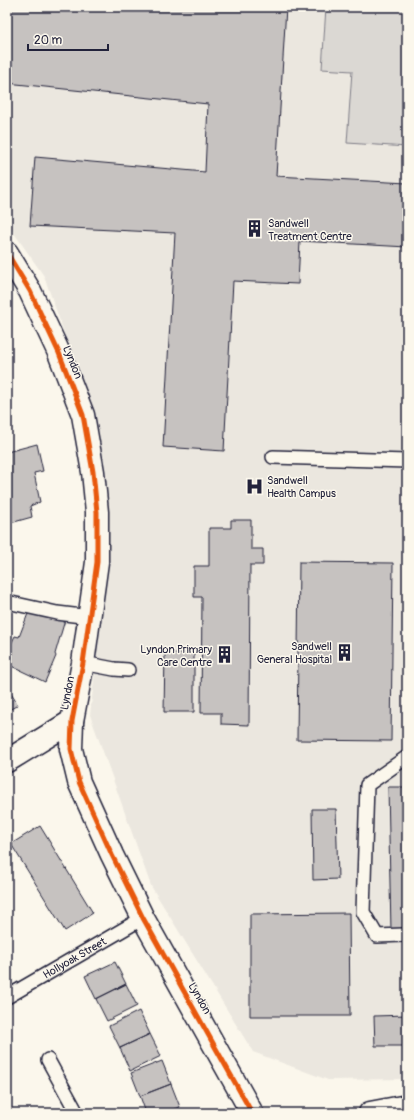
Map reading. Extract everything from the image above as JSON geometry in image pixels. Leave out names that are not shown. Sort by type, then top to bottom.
[{"type":"street","name":"Lyndon","points":[[7,253],[30,291],[56,346],[83,415],[93,472],[97,512],[97,562],[83,663],[72,721],[71,749],[79,782],[112,855],[143,918],[252,1113]]},
{"type":"street","points":[[7,761],[72,721]]},
{"type":"street","points":[[370,1113],[407,1106]]},
{"type":"lane","points":[[273,457],[407,462]]},
{"type":"lane","points":[[7,602],[57,613],[90,617]]},
{"type":"lane","points":[[83,663],[128,670]]},
{"type":"lane","points":[[403,935],[377,936],[363,912],[367,785],[407,757]]},
{"type":"lane","name":"Hollyoak Street","points":[[7,997],[143,918]]},
{"type":"lane","points":[[48,1060],[77,1113]]},
{"type":"shaded area","name":"Sandwell Health Campus","points":[[7,7],[407,7],[407,1079],[328,1080],[253,1052],[151,886],[90,715],[108,555],[94,417],[44,276],[7,223]]},
{"type":"shaded area","points":[[326,7],[407,7],[407,147],[347,143],[352,71],[322,69]]},
{"type":"building","name":"Sandwell Treatment Centre","points":[[7,7],[286,7],[276,176],[407,183],[407,247],[300,241],[298,284],[233,281],[224,451],[163,447],[175,233],[30,226],[35,157],[205,172],[208,104],[7,83]]},
{"type":"building","points":[[37,444],[43,471],[34,473],[40,502],[30,506],[32,517],[7,524],[7,452]]},
{"type":"building","name":"Lyndon Primary Care Centre","points":[[231,520],[251,520],[251,549],[263,549],[263,565],[250,565],[249,725],[221,724],[221,713],[201,713],[202,597],[194,597],[194,566],[209,566],[209,528],[231,528]]},
{"type":"building","name":"Sandwell General Hospital","points":[[299,562],[393,563],[391,741],[297,740]]},
{"type":"building","points":[[29,611],[65,620],[55,654],[56,656],[45,682],[7,664],[7,652],[15,636],[19,637]]},
{"type":"building","points":[[165,653],[194,653],[194,712],[164,712]]},
{"type":"building","points":[[7,687],[18,705],[7,711]]},
{"type":"building","points":[[388,787],[407,787],[407,930],[391,931]]},
{"type":"building","points":[[312,809],[336,809],[338,879],[313,880]]},
{"type":"building","points":[[40,826],[93,913],[65,931],[11,844]]},
{"type":"building","points":[[349,913],[350,1016],[250,1016],[250,914]]},
{"type":"building","points":[[115,962],[126,984],[96,999],[85,976]]},
{"type":"building","points":[[126,984],[137,1006],[107,1021],[96,999]]},
{"type":"building","points":[[139,1011],[150,1034],[120,1048],[109,1026]]},
{"type":"building","points":[[407,1015],[407,1046],[375,1046],[374,1016]]},
{"type":"building","points":[[150,1034],[161,1056],[130,1071],[120,1048]]},
{"type":"building","points":[[162,1061],[171,1084],[140,1096],[131,1073]]},
{"type":"building","points":[[171,1084],[180,1107],[166,1113],[146,1113],[140,1096]]},
{"type":"cycle path","points":[[7,253],[30,291],[59,353],[83,415],[93,472],[97,512],[97,562],[83,663],[72,721],[71,749],[79,782],[112,855],[143,918],[252,1113]]},
{"type":"place","name":"Sandwell Treatment Centre","points":[[255,229]]},
{"type":"place","name":"Sandwell Health Campus","points":[[254,486]]},
{"type":"place","name":"Sandwell General Hospital","points":[[345,652]]},
{"type":"place","name":"Lyndon Primary Care Centre","points":[[225,655]]}]
